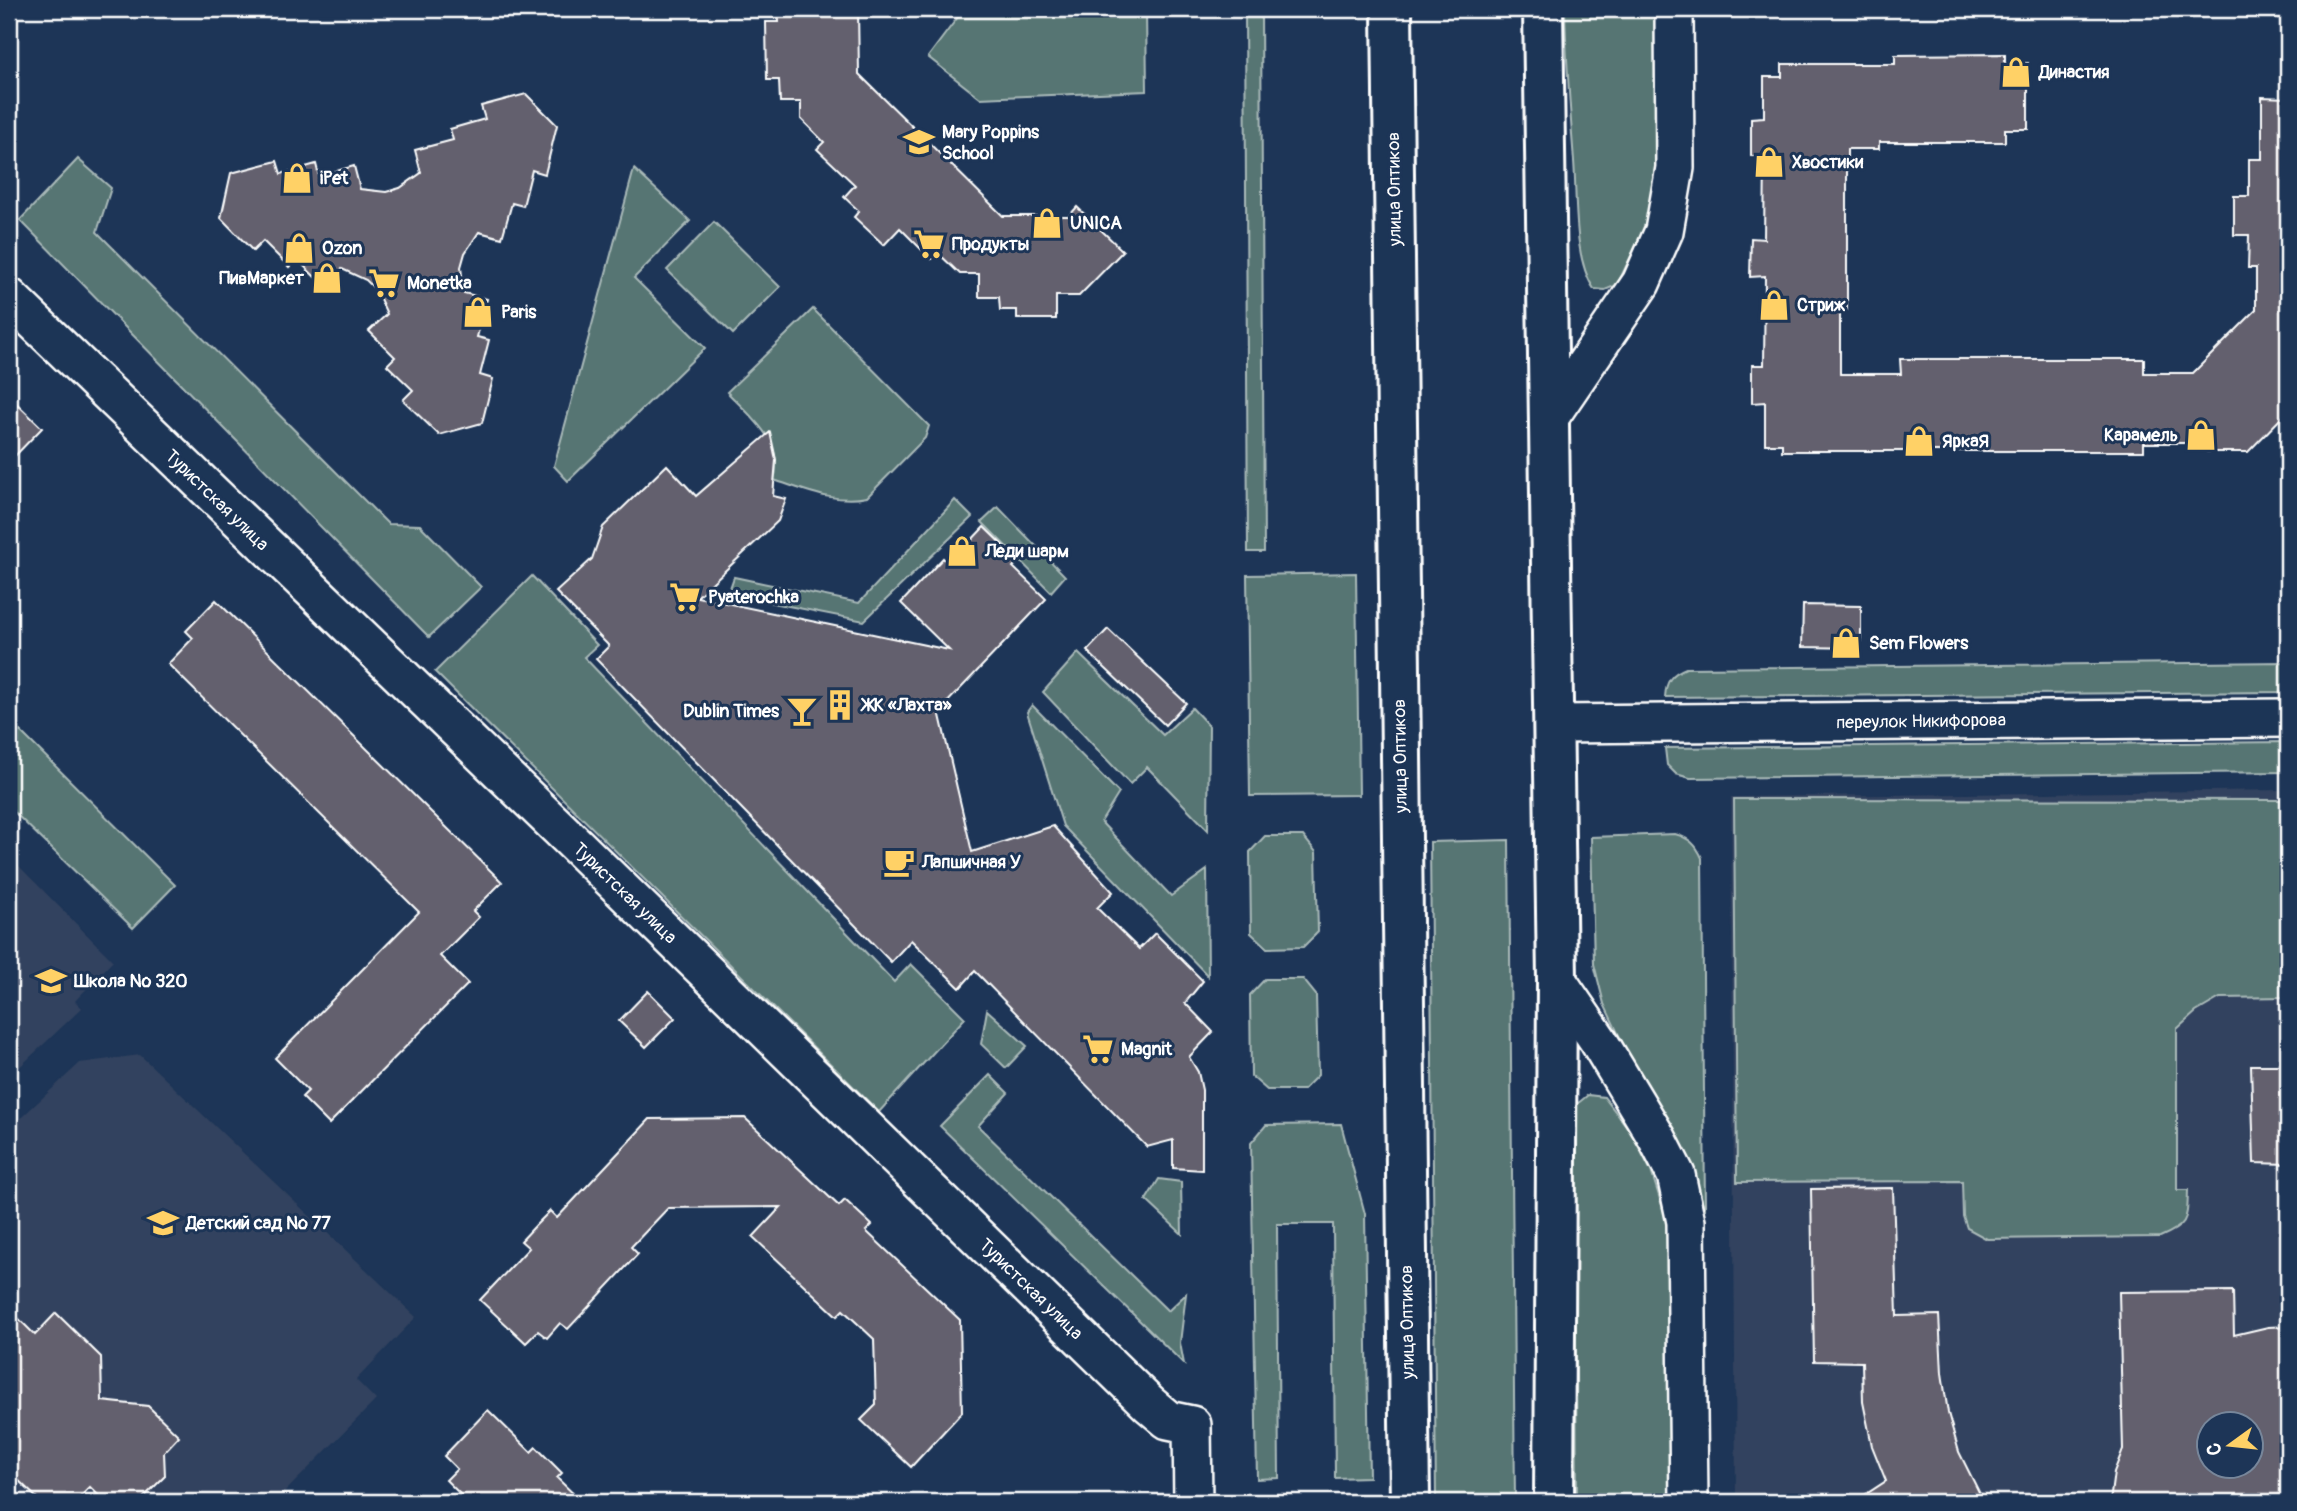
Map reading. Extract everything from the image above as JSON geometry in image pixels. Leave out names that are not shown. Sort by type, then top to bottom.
[{"type":"street","name":"улица Оптиков","points":[[1392,9],[1410,1502]]},
{"type":"street","points":[[1543,9],[1557,980],[1554,1502]]},
{"type":"street","points":[[1549,418],[1640,283],[1664,231],[1675,168],[1674,9]]},
{"type":"street","name":"Туристская улица","points":[[9,297],[1149,1404],[1168,1420],[1192,1425],[1193,1502]]},
{"type":"street","name":"переулок Никифорова","points":[[1554,724],[2288,718]]},
{"type":"street","points":[[1557,980],[1598,1040],[1676,1175],[1686,1222],[1689,1502]]},
{"type":"shaded area","points":[[2288,790],[2288,1502],[1736,1502],[1731,797]]},
{"type":"shaded area","name":"Школа № 320","points":[[9,856],[113,961],[75,1001],[82,1008],[9,1077]]},
{"type":"shaded area","name":"Детский сад № 77","points":[[140,1055],[416,1317],[356,1380],[376,1400],[275,1502],[9,1502],[9,1129],[80,1063]]},
{"type":"green space","points":[[964,9],[1146,9],[1147,91],[980,98],[928,57]]},
{"type":"green space","points":[[1245,9],[1261,9],[1264,552],[1248,552]]},
{"type":"green space","points":[[1565,9],[1655,9],[1657,165],[1645,227],[1617,285],[1605,290],[1594,289],[1587,276],[1579,245]]},
{"type":"green space","points":[[78,159],[111,188],[97,232],[388,524],[420,525],[481,587],[429,637],[20,220]]},
{"type":"green space","points":[[634,169],[690,221],[634,278],[705,348],[568,481],[554,466]]},
{"type":"green space","points":[[714,222],[780,287],[733,334],[667,270]]},
{"type":"green space","points":[[813,309],[929,426],[925,438],[867,497],[832,497],[774,480],[775,454],[770,442],[764,431],[727,392]]},
{"type":"green space","points":[[955,500],[972,517],[864,621],[728,594],[734,577],[859,603]]},
{"type":"green space","points":[[998,507],[1065,576],[1051,592],[982,522]]},
{"type":"green space","points":[[1356,573],[1359,795],[1250,796],[1247,575]]},
{"type":"green space","points":[[532,576],[597,645],[584,657],[894,982],[911,964],[965,1018],[879,1112],[435,672]]},
{"type":"green space","points":[[1078,653],[1163,735],[1192,708],[1209,726],[1208,830],[1147,767],[1130,784],[1043,692]]},
{"type":"green space","points":[[2288,662],[2288,692],[1665,697],[1670,679],[1686,668]]},
{"type":"green space","points":[[1032,705],[1119,793],[1101,822],[1171,896],[1207,870],[1208,976],[1063,826],[1027,712]]},
{"type":"green space","points":[[20,731],[175,885],[133,928],[9,807],[9,742]]},
{"type":"green space","points":[[2288,742],[2288,772],[1690,778],[1676,774],[1667,765],[1665,748]]},
{"type":"green space","points":[[1734,799],[2288,800],[2288,997],[2220,998],[2196,1012],[2177,1029],[2177,1190],[2188,1190],[2186,1215],[2181,1225],[2160,1237],[1987,1239],[1967,1228],[1963,1216],[1962,1181],[1737,1182]]},
{"type":"green space","points":[[1675,834],[1692,842],[1702,858],[1705,1210],[1690,1160],[1626,1050],[1604,1004],[1594,964],[1591,837]]},
{"type":"green space","points":[[1265,836],[1303,836],[1316,852],[1318,932],[1303,947],[1267,948],[1251,933],[1250,852]]},
{"type":"green space","points":[[1509,840],[1515,1502],[1436,1502],[1430,842]]},
{"type":"green space","points":[[1265,979],[1303,979],[1316,995],[1318,1075],[1303,1090],[1267,1090],[1251,1076],[1250,995]]},
{"type":"green space","points":[[987,1010],[1027,1046],[1006,1068],[981,1044]]},
{"type":"green space","points":[[990,1075],[1008,1093],[978,1126],[1168,1311],[1186,1294],[1180,1343],[1184,1364],[940,1126]]},
{"type":"green space","points":[[1588,1095],[1604,1097],[1631,1132],[1651,1171],[1667,1221],[1670,1502],[1577,1502],[1574,1114],[1577,1104]]},
{"type":"green space","points":[[1341,1124],[1365,1214],[1369,1477],[1335,1478],[1333,1224],[1277,1224],[1279,1478],[1257,1479],[1251,1143],[1266,1125]]},
{"type":"green space","points":[[1159,1179],[1181,1182],[1182,1234],[1146,1200]]},
{"type":"building","points":[[778,9],[858,9],[859,74],[1003,216],[1069,216],[1077,207],[1123,251],[1079,296],[1056,296],[1056,319],[1017,319],[1017,310],[1000,310],[999,297],[979,297],[979,274],[960,274],[937,252],[931,259],[900,228],[884,245],[854,217],[859,211],[844,197],[855,185],[817,149],[824,142],[801,119],[801,102],[780,102],[779,80],[767,80],[766,22],[779,22]]},
{"type":"building","points":[[2005,54],[2005,64],[2028,63],[2028,129],[2005,129],[2005,142],[1879,142],[1879,149],[1847,149],[1847,310],[1840,310],[1840,374],[1901,374],[1900,359],[2144,359],[2144,373],[2193,373],[2256,310],[2256,268],[2248,268],[2249,235],[2234,235],[2234,196],[2249,196],[2249,159],[2262,159],[2262,97],[2288,98],[2288,411],[2248,452],[2207,452],[2207,443],[2144,443],[2144,451],[1782,451],[1782,444],[1765,444],[1765,402],[1752,403],[1752,365],[1764,365],[1765,276],[1750,277],[1751,238],[1764,239],[1765,156],[1751,156],[1751,118],[1764,117],[1764,77],[1782,77],[1782,64],[1895,64],[1895,55]]},
{"type":"building","points":[[526,94],[557,125],[545,174],[532,170],[523,206],[512,203],[502,238],[479,232],[465,253],[461,267],[464,293],[487,299],[477,337],[489,340],[480,375],[493,379],[482,423],[439,435],[403,400],[413,390],[387,365],[395,357],[369,331],[387,314],[376,290],[366,280],[342,269],[325,287],[297,259],[289,267],[263,241],[253,251],[221,218],[231,173],[277,161],[281,174],[316,164],[319,176],[354,166],[360,189],[386,192],[400,188],[421,173],[415,150],[453,140],[450,129],[485,119],[481,106]]},
{"type":"building","points":[[9,396],[42,428],[9,462]]},
{"type":"building","points":[[770,432],[776,460],[773,496],[786,499],[778,521],[697,597],[949,650],[901,603],[943,558],[949,564],[984,527],[1019,561],[1013,567],[1046,599],[939,711],[972,852],[1053,826],[1113,892],[1097,908],[1139,949],[1155,933],[1203,981],[1185,1003],[1213,1032],[1189,1057],[1198,1072],[1202,1090],[1202,1170],[1173,1168],[1173,1140],[1147,1147],[975,971],[960,988],[911,940],[891,962],[596,659],[609,646],[556,592],[592,559],[603,527],[667,465],[696,496]]},
{"type":"building","points":[[216,600],[502,882],[473,911],[479,917],[440,956],[468,984],[329,1124],[302,1097],[308,1091],[275,1058],[419,912],[168,664],[193,638],[186,631]]},
{"type":"building","points":[[1803,605],[1861,606],[1861,648],[1802,647]]},
{"type":"building","points":[[1108,629],[1186,703],[1165,725],[1087,651]]},
{"type":"building","points":[[648,991],[675,1018],[646,1047],[619,1021]]},
{"type":"building","points":[[2251,1065],[2288,1065],[2288,1164],[2254,1163]]},
{"type":"building","points":[[745,1118],[839,1206],[845,1200],[872,1225],[866,1231],[960,1320],[962,1412],[911,1467],[861,1420],[876,1405],[874,1339],[843,1310],[837,1316],[753,1237],[781,1207],[668,1208],[631,1247],[638,1254],[568,1329],[560,1323],[547,1338],[538,1331],[526,1343],[480,1300],[529,1248],[521,1241],[535,1226],[550,1211],[557,1218],[650,1119]]},
{"type":"building","points":[[1893,1188],[1897,1316],[1939,1315],[1942,1373],[1948,1413],[1959,1452],[1984,1502],[1854,1502],[1886,1481],[1872,1446],[1863,1402],[1862,1362],[1814,1361],[1811,1189]]},
{"type":"building","points":[[2233,1291],[2234,1335],[2268,1327],[2288,1326],[2288,1502],[2110,1502],[2114,1472],[2123,1449],[2119,1292]]},
{"type":"building","points":[[9,1309],[35,1335],[56,1313],[101,1357],[102,1401],[148,1406],[179,1436],[164,1452],[165,1476],[139,1502],[105,1502],[90,1487],[75,1502],[41,1502],[18,1480],[9,1477]]},
{"type":"building","points":[[488,1410],[531,1452],[536,1447],[562,1473],[557,1478],[582,1502],[468,1502],[446,1480],[457,1469],[444,1456]]},
{"type":"place","name":"Династия","points":[[2016,72]]},
{"type":"place","name":"Mary Poppins School","points":[[919,142]]},
{"type":"place","name":"Хвостики","points":[[1769,162]]},
{"type":"place","name":"iРet","points":[[297,178]]},
{"type":"place","name":"UNICA","points":[[1047,223]]},
{"type":"place","name":"Продукты","points":[[929,244]]},
{"type":"place","name":"Ozon","points":[[299,248]]},
{"type":"place","name":"ПивМаркет","points":[[327,278]]},
{"type":"place","name":"Monetka","points":[[384,283]]},
{"type":"place","name":"Стриж","points":[[1774,305]]},
{"type":"place","name":"Paris","points":[[478,312]]},
{"type":"place","name":"Карамель","points":[[2201,435]]},
{"type":"place","name":"ЯркаЯ","points":[[1919,441]]},
{"type":"place","name":"Леди шарм","points":[[962,551]]},
{"type":"place","name":"Pyaterochka","points":[[685,597]]},
{"type":"place","name":"Sem Flowers","points":[[1846,643]]},
{"type":"place","name":"ЖК «Лахта»","points":[[840,705]]},
{"type":"place","name":"Dublin Times","points":[[802,711]]},
{"type":"place","name":"Лапшичная У","points":[[899,862]]},
{"type":"place","name":"Школа № 320","points":[[51,981]]},
{"type":"place","name":"Magnit","points":[[1098,1049]]},
{"type":"place","name":"Детский сад № 77","points":[[163,1223]]}]
